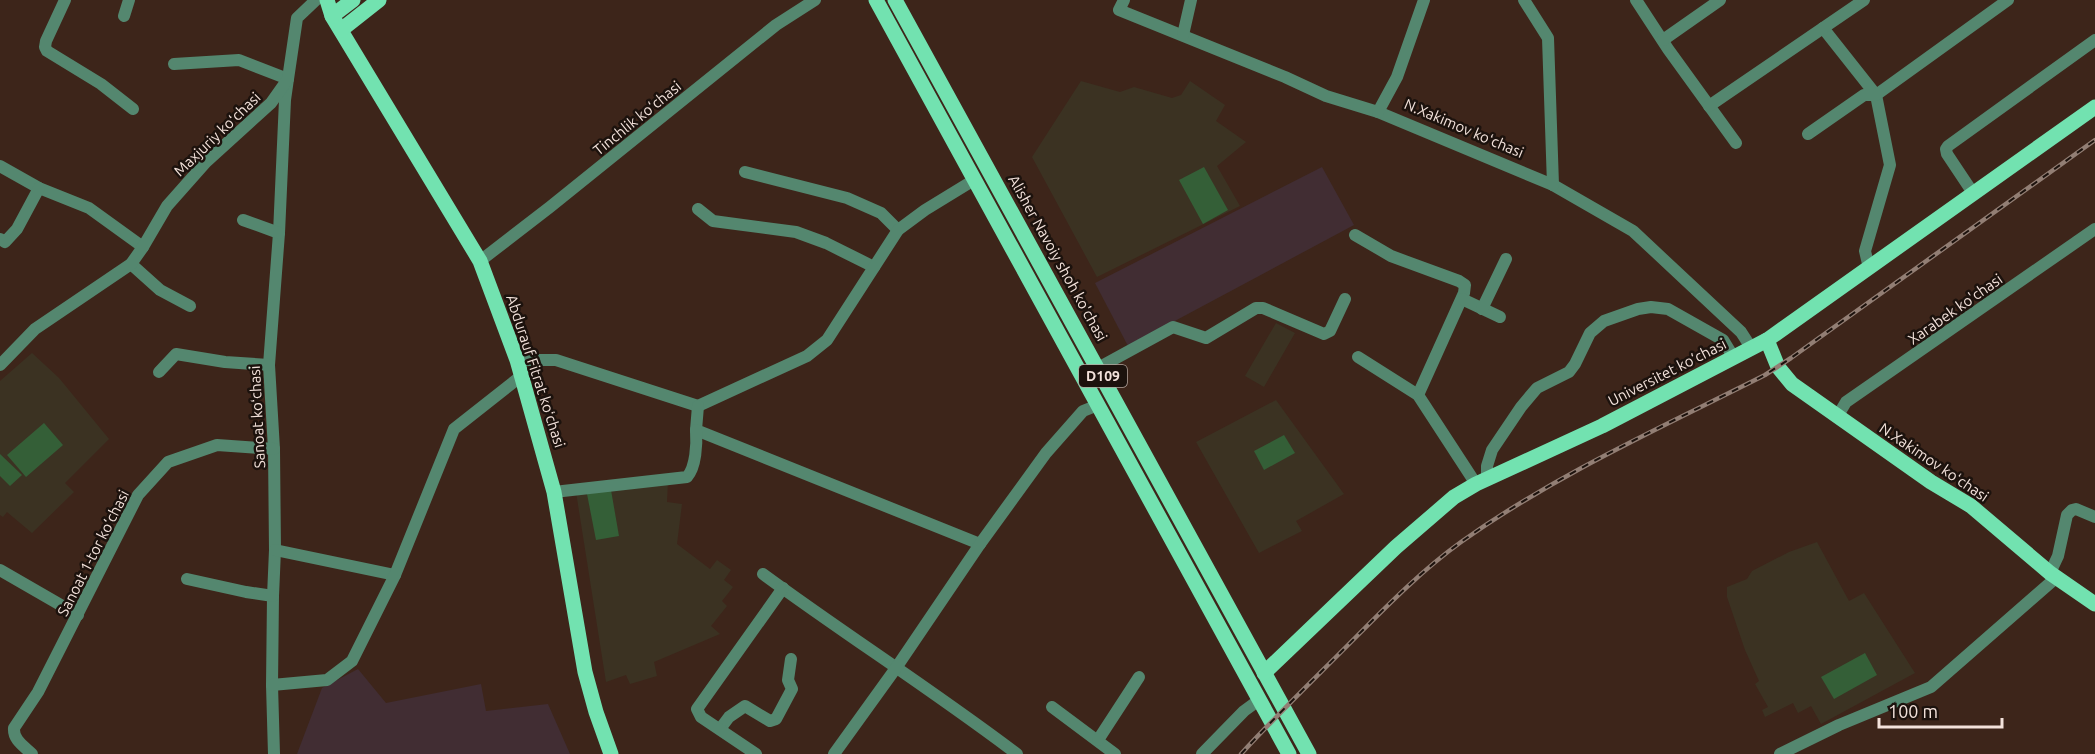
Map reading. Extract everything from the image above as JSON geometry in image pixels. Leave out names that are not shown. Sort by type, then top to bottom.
[{"type":"main road","name":"Abdurauf Fitrat koʻchasi","points":[[327,0],[332,16],[480,261],[517,360],[554,492],[585,672],[611,754]]},
{"type":"main road","points":[[332,16],[353,0]]},
{"type":"main road","points":[[341,30],[379,0]]},
{"type":"main road","name":"D109","points":[[876,0],[1289,754]]},
{"type":"main road","name":"Alisher Navoiy shoh ko'chasi","points":[[896,0],[1309,754]]},
{"type":"main road","points":[[907,56],[922,47]]},
{"type":"main road","points":[[919,78],[935,70]]},
{"type":"main road","name":"Universitet kо‘chasi","points":[[1264,673],[1396,547],[1454,497],[1602,426],[1767,340],[2095,107]]},
{"type":"main road","points":[[1005,235],[1020,227]]},
{"type":"main road","name":"N.Xakimov koʻchasi","points":[[1767,340],[1778,367],[1792,384],[1931,483],[1971,506],[2054,575],[2095,604]]},
{"type":"main road","points":[[1098,405],[1114,396]]},
{"type":"main road","points":[[1152,504],[1168,496]]},
{"type":"street","points":[[65,0],[46,40],[45,48],[101,84],[134,109]]},
{"type":"street","points":[[124,16],[129,0]]},
{"type":"street","name":"Maxjuriy koʻchasi","points":[[0,365],[34,328],[131,264],[167,206],[206,162],[271,103],[288,79],[297,18],[316,0]]},
{"type":"street","name":"Tinchlik kо‘chasi","points":[[480,261],[776,25],[815,0]]},
{"type":"street","points":[[1183,35],[1191,0]]},
{"type":"street","points":[[1378,112],[1397,77],[1424,0]]},
{"type":"street","points":[[1524,0],[1548,38],[1553,185]]},
{"type":"street","points":[[1636,0],[1736,143]]},
{"type":"street","points":[[1663,40],[1720,0]]},
{"type":"street","points":[[1708,106],[1864,0]]},
{"type":"street","points":[[1808,134],[1864,95],[1876,95],[2008,0]]},
{"type":"street","name":"N.Xakimov koʻchasi","points":[[1122,5],[1183,35],[1285,76],[1326,96],[1378,112],[1553,185],[1633,231],[1741,332],[1752,349]]},
{"type":"street","points":[[1823,28],[1876,95],[1890,165],[1865,251],[1869,268]]},
{"type":"street","points":[[1973,193],[1947,154],[1948,146],[2095,40]]},
{"type":"street","points":[[174,64],[238,60],[288,79]]},
{"type":"street","name":"Sanoat koʻchasi","points":[[274,754],[272,685],[275,550],[274,449],[269,365],[288,79]]},
{"type":"street","points":[[0,166],[39,188],[89,208],[143,247]]},
{"type":"street","points":[[745,172],[847,198],[881,213],[898,230]]},
{"type":"street","points":[[517,360],[556,360],[698,406],[807,356],[827,340],[898,230],[925,210],[974,180]]},
{"type":"street","points":[[0,239],[5,242],[17,229],[39,188]]},
{"type":"street","points":[[698,209],[713,221],[795,232],[826,243],[874,267]]},
{"type":"street","points":[[243,220],[279,233]]},
{"type":"street","name":"Xarabek ko'chasi","points":[[1837,417],[1846,402],[2095,230]]},
{"type":"street","points":[[1355,235],[1391,256],[1459,280],[1465,285],[1462,299],[1418,395]]},
{"type":"street","points":[[1482,309],[1506,259]]},
{"type":"street","points":[[131,264],[160,290],[190,306]]},
{"type":"street","points":[[1098,368],[1173,327],[1206,338],[1256,308],[1263,308],[1327,334],[1345,299]]},
{"type":"street","points":[[1462,299],[1500,317]]},
{"type":"street","points":[[1482,482],[1492,450],[1521,407],[1537,388],[1569,372],[1590,333],[1604,321],[1646,307],[1668,309],[1723,340],[1734,358]]},
{"type":"street","points":[[159,372],[176,354],[225,362],[269,365]]},
{"type":"street","points":[[1359,357],[1418,395],[1482,482]]},
{"type":"street","points":[[272,685],[327,680],[352,661],[395,575],[454,429],[520,377]]},
{"type":"street","points":[[834,754],[1046,453],[1083,411],[1098,405]]},
{"type":"street","points":[[554,492],[687,477],[691,472],[697,439],[698,406]]},
{"type":"street","points":[[696,430],[980,544]]},
{"type":"street","name":"Sanoat 1-tor ko‘chasi","points":[[32,754],[13,735],[14,728],[38,692],[138,495],[168,462],[216,445],[274,449]]},
{"type":"street","points":[[1780,754],[1839,725],[1931,687],[2054,575],[2067,515],[2074,509],[2095,517]]},
{"type":"street","points":[[275,550],[395,575]]},
{"type":"street","points":[[0,570],[78,615]]},
{"type":"street","points":[[763,573],[1017,754]]},
{"type":"street","points":[[187,579],[273,596]]},
{"type":"street","points":[[756,754],[701,717],[697,709],[783,588]]},
{"type":"street","points":[[720,729],[729,717],[745,706],[770,721],[776,719],[792,689],[788,680],[791,659]]},
{"type":"street","points":[[1098,740],[1139,677]]},
{"type":"street","points":[[1202,754],[1244,711],[1259,700]]},
{"type":"street","points":[[1052,707],[1115,754]]},
{"type":"shaded area","points":[[1081,81],[1120,92],[1134,87],[1172,98],[1181,95],[1190,81],[1225,105],[1216,121],[1246,142],[1217,166],[1240,206],[1097,277],[1032,157]]},
{"type":"shaded area","points":[[1322,167],[1354,225],[1128,346],[1095,283]]},
{"type":"shaded area","points":[[1276,323],[1295,333],[1264,387],[1245,376]]},
{"type":"shaded area","points":[[32,353],[59,378],[109,439],[65,483],[74,492],[32,533],[7,512],[3,517],[0,515],[0,381]]},
{"type":"shaded area","points":[[1276,400],[1344,494],[1296,521],[1302,531],[1259,553],[1196,442]]},
{"type":"shaded area","points":[[668,482],[667,502],[682,504],[677,544],[710,569],[717,560],[731,570],[724,580],[733,587],[722,601],[727,606],[711,626],[720,634],[654,662],[657,676],[630,684],[626,675],[606,682],[576,492]]},
{"type":"shaded area","points":[[1817,542],[1849,601],[1864,593],[1915,673],[1821,724],[1811,706],[1798,713],[1793,703],[1765,717],[1762,710],[1768,707],[1755,684],[1759,681],[1745,650],[1727,597],[1727,587],[1747,579],[1752,571],[1789,552]]},
{"type":"shaded area","points":[[358,669],[386,703],[481,684],[486,711],[548,704],[570,754],[297,754],[322,688]]},
{"type":"green space","points":[[1204,167],[1228,210],[1203,224],[1179,180]]},
{"type":"green space","points":[[44,423],[63,445],[26,477],[7,455]]},
{"type":"green space","points":[[1284,435],[1295,453],[1264,470],[1254,451]]},
{"type":"green space","points":[[0,454],[22,475],[10,486],[0,476]]},
{"type":"green space","points":[[611,490],[619,536],[596,540],[587,494]]},
{"type":"green space","points":[[1865,653],[1877,675],[1834,699],[1821,677]]},
{"type":"railway","points":[[1241,754],[1400,593],[1461,542],[1571,473],[1765,375],[2095,140]]}]
